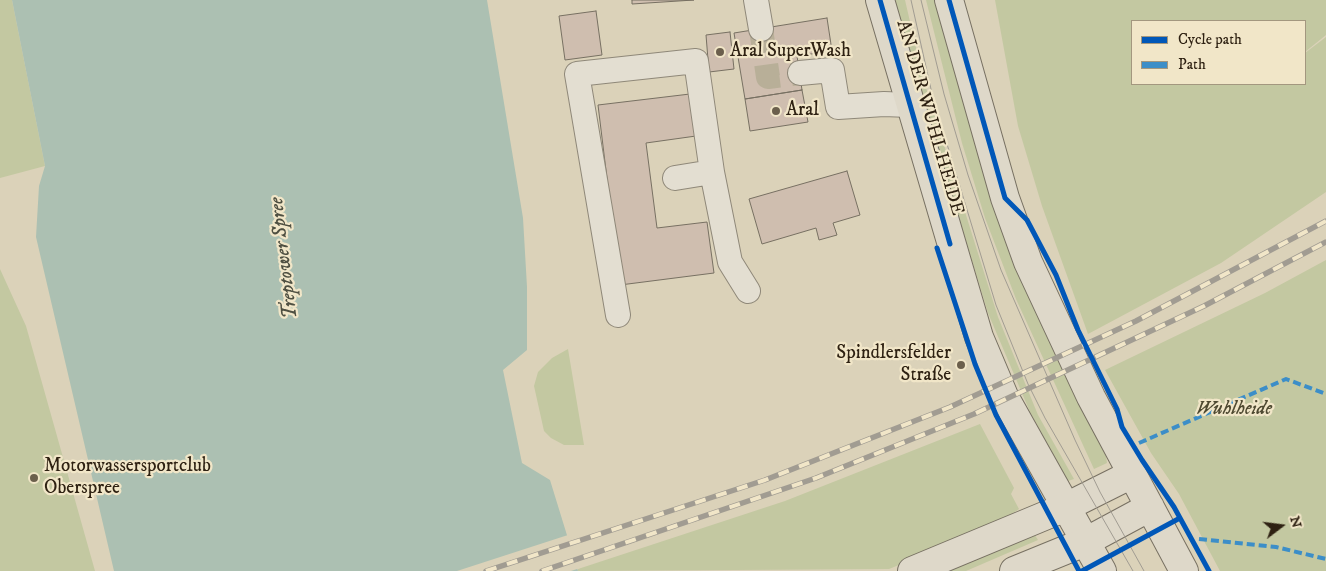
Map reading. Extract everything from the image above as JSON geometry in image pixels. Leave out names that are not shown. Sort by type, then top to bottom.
[{"type":"main road","name":"AN DER WUHLHEIDE","points":[[880,0],[909,105],[979,337],[1004,396],[1102,571]]},
{"type":"main road","points":[[949,0],[1005,198],[1028,262],[1091,397],[1184,571]]},
{"type":"main road","points":[[912,571],[1066,507],[1132,474]]},
{"type":"main road","points":[[1014,571],[1085,542],[1150,507]]},
{"type":"lane","points":[[756,0],[761,29]]},
{"type":"lane","points":[[618,315],[577,74],[696,61],[712,172],[730,262],[748,291]]},
{"type":"lane","points":[[800,73],[832,70],[838,108],[875,104],[909,105]]},
{"type":"lane","points":[[675,178],[712,172]]},
{"type":"green space","points":[[0,0],[12,0],[45,166],[0,178]]},
{"type":"green space","points":[[892,0],[905,0],[923,78],[998,317],[1038,415],[1074,479],[1068,481],[1030,412],[988,313]]},
{"type":"green space","points":[[926,0],[939,0],[955,74],[992,200],[1105,448],[1107,463],[1094,469],[1016,299],[985,218],[962,143]]},
{"type":"green space","points":[[995,0],[1326,0],[1326,35],[1306,51],[1306,20],[1131,20],[1131,85],[1306,85],[1306,52],[1326,37],[1326,192],[1221,263],[1088,334],[1042,206],[1018,126]]},
{"type":"green space","name":"Wuhlheide","points":[[1326,260],[1326,571],[1220,571],[1179,494],[1151,453],[1105,370],[1265,293]]},
{"type":"green space","name":"Motorwassersportclub Oberspree","points":[[0,269],[26,326],[95,571],[0,571]]},
{"type":"green space","points":[[568,349],[584,445],[564,445],[551,438],[544,431],[534,386],[538,372],[552,358]]},
{"type":"green space","points":[[980,424],[1014,488],[1011,494],[1019,509],[993,527],[889,569],[578,571],[578,569],[785,501]]},
{"type":"green space","points":[[1033,532],[1038,540],[966,571],[937,571]]},
{"type":"water","name":"Treptower Spree","points":[[12,0],[487,0],[523,218],[527,287],[527,350],[503,370],[522,463],[550,480],[578,571],[114,571],[36,237],[39,186],[45,166]]},
{"type":"pier","points":[[568,535],[580,568],[571,571],[457,571]]},
{"type":"building","points":[[632,0],[694,0],[632,4]]},
{"type":"building","points":[[596,11],[602,55],[565,60],[559,16]]},
{"type":"building","points":[[827,18],[832,51],[797,56],[802,90],[745,99],[734,33]]},
{"type":"building","name":"Aral SuperWash","points":[[730,32],[734,69],[709,72],[706,35]]},
{"type":"building","name":"Aral","points":[[802,90],[808,122],[750,131],[745,99]]},
{"type":"building","points":[[690,94],[696,136],[646,143],[657,228],[707,222],[714,273],[620,285],[598,105]]},
{"type":"building","points":[[847,171],[860,215],[833,223],[837,235],[819,240],[816,228],[762,244],[749,199]]},
{"type":"tunnel","points":[[761,29],[768,77],[800,73]]},
{"type":"tram line","points":[[911,0],[933,98],[996,305],[1028,384],[1045,418],[1133,571]]},
{"type":"tram line","points":[[921,0],[944,94],[968,175],[1001,270],[1075,440],[1100,492],[1144,571]]},
{"type":"railway","points":[[486,571],[765,480],[950,407],[1136,321],[1326,221]]},
{"type":"railway","points":[[542,571],[816,478],[974,414],[1204,306],[1326,242]]},
{"type":"marked path","points":[[1139,443],[1286,379],[1326,394]]},
{"type":"marked path","points":[[1199,539],[1276,547],[1326,559]]},
{"type":"cycle path","points":[[880,0],[950,244]]},
{"type":"cycle path","points":[[949,0],[1005,198],[1027,220],[1056,275],[1078,330],[1117,409],[1122,427],[1174,507],[1209,571]]},
{"type":"cycle path","points":[[937,248],[975,364],[996,415],[1079,571]]},
{"type":"cycle path","points":[[1082,571],[1180,518]]},
{"type":"place","name":"Aral SuperWash","points":[[720,52]]},
{"type":"place","name":"Aral","points":[[776,111]]},
{"type":"place","name":"Spindlersfelder Straße","points":[[961,365]]},
{"type":"place","name":"Motorwassersportclub Oberspree","points":[[34,478]]}]
